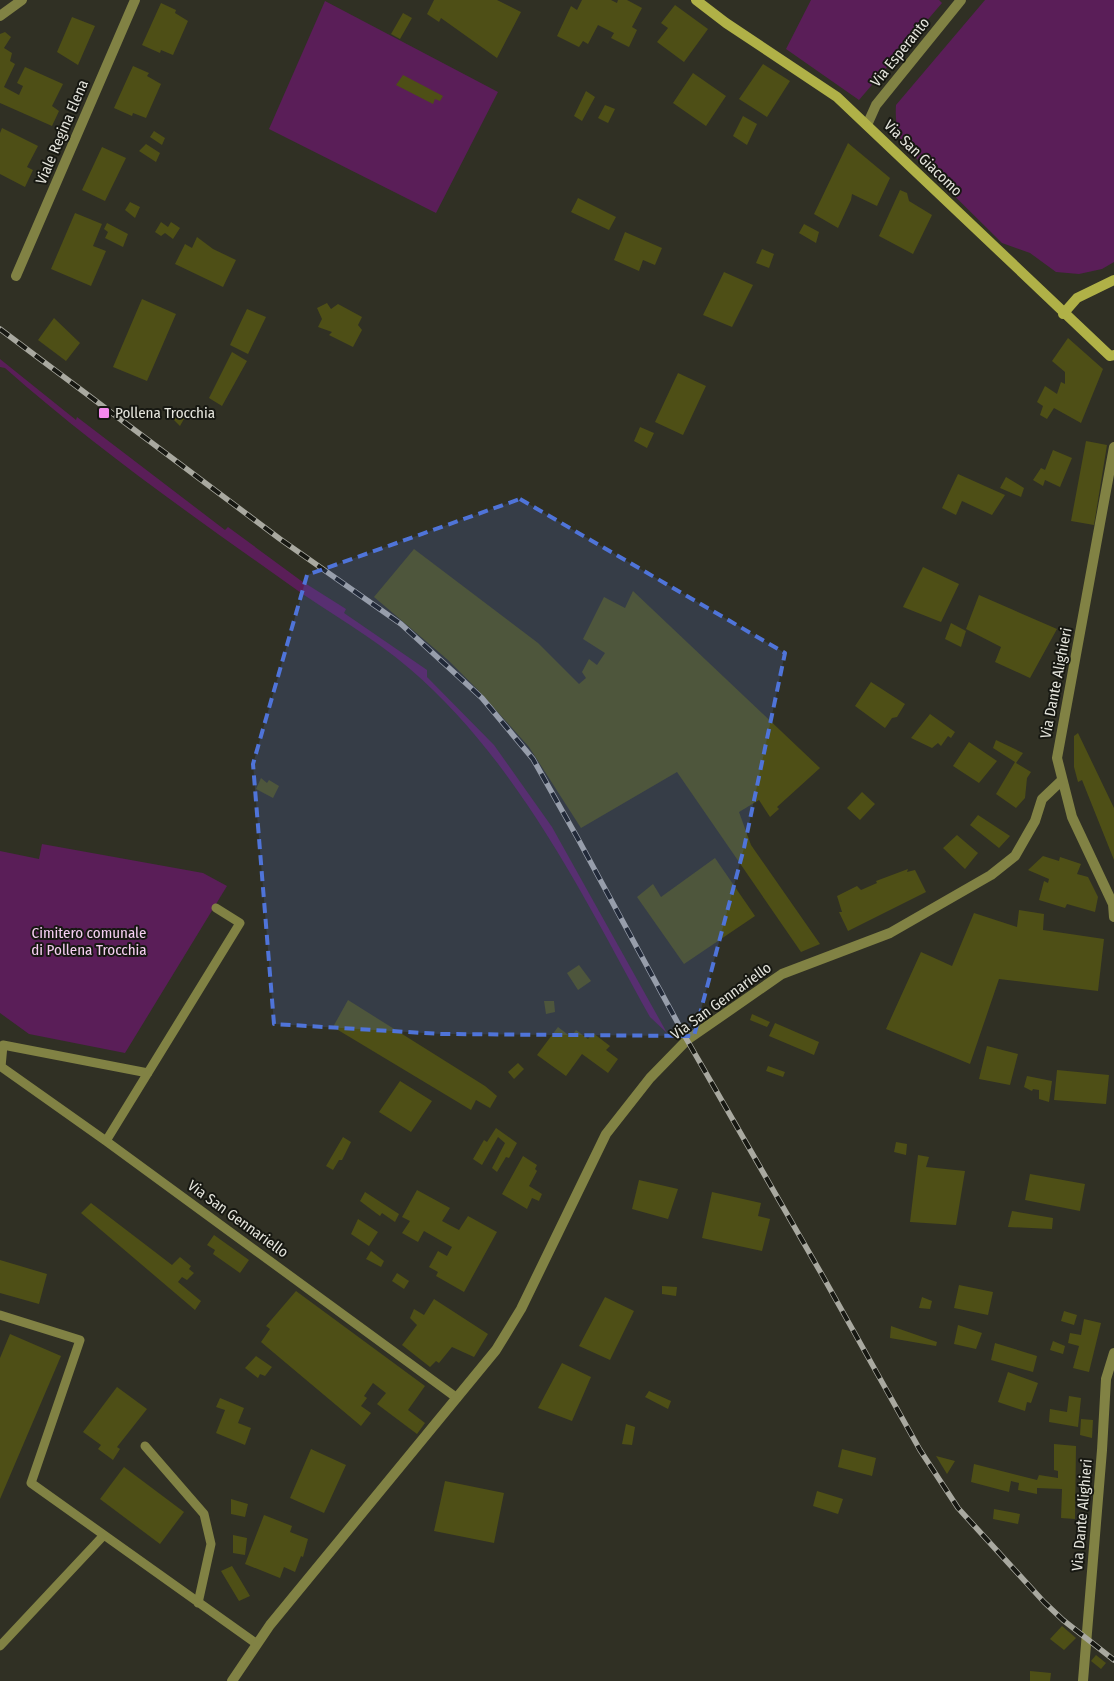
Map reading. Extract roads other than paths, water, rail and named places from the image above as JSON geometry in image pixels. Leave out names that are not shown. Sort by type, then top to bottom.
[{"type":"street","points":[[0,16],[22,0]]},
{"type":"street","name":"Viale Regina Elena","points":[[16,276],[135,0]]},
{"type":"street","name":"Via San Giacomo","points":[[696,0],[726,23],[837,97],[1063,314],[1113,358]]},
{"type":"street","name":"Via Esperanto","points":[[867,125],[876,105],[962,0]]},
{"type":"street","points":[[1063,314],[1077,298],[1114,280]]},
{"type":"street","name":"Via Dante Alighieri","points":[[1114,447],[1057,758],[1072,818],[1113,904],[1114,917]]},
{"type":"street","name":"Via San Gennariello","points":[[232,1681],[270,1626],[500,1343],[521,1309],[606,1134],[650,1078],[687,1040],[782,974],[890,933],[991,875],[1014,856],[1035,821],[1042,799],[1062,780]]},
{"type":"street","name":"Via Dante Alighieri","points":[[1083,1681],[1106,1379],[1114,1354]]},
{"type":"lane","points":[[106,1141],[240,923],[216,908]]},
{"type":"lane","points":[[1,1067],[3,1045],[148,1073]]},
{"type":"lane","name":"Via San Gennariello","points":[[1,1067],[106,1141],[457,1398]]},
{"type":"lane","points":[[0,1315],[80,1340],[31,1483],[256,1644]]},
{"type":"lane","points":[[144,1446],[204,1514],[211,1544],[198,1603]]},
{"type":"lane","points":[[0,1646],[104,1536]]},
{"type":"railway","points":[[0,329],[280,539],[401,624],[482,698],[533,759],[687,1040],[920,1450],[958,1508],[1044,1602],[1063,1620],[1114,1660]]},
{"type":"place","name":"Pollena Trocchia","points":[[104,413]]},
{"type":"park label","name":"Cimitero comunale di Pollena Trocchia","points":[[89,942]]}]
